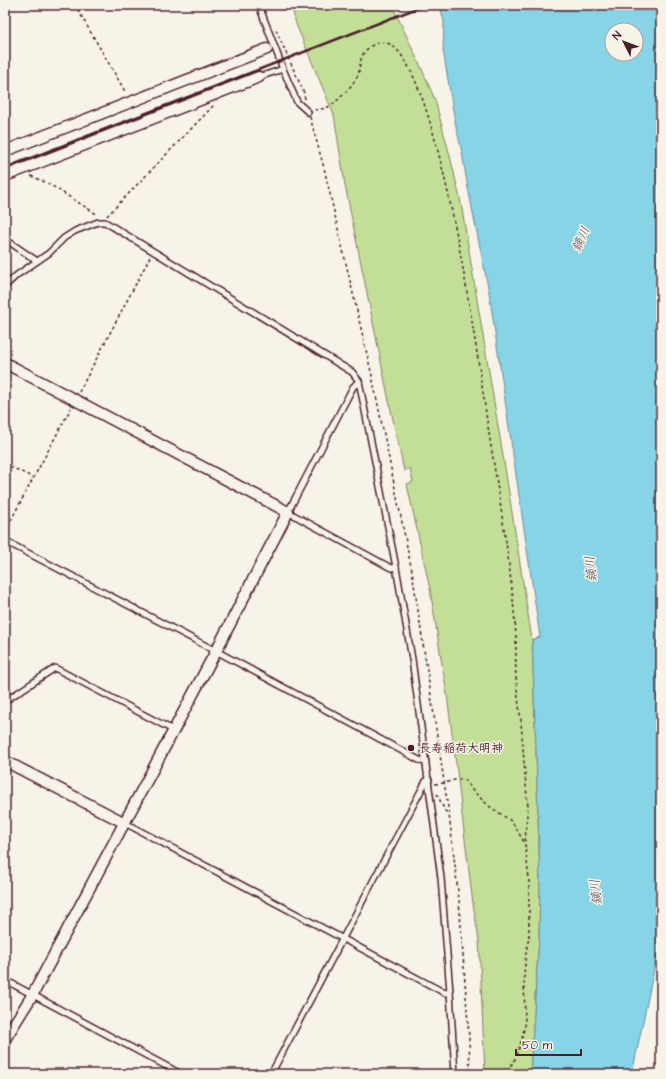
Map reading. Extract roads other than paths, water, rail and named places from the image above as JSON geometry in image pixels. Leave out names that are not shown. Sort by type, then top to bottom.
[{"type":"street","points":[[5,151],[267,49]]},
{"type":"street","points":[[5,176],[259,77]]},
{"type":"street","points":[[5,363],[288,512],[216,651],[33,994],[5,1039]]},
{"type":"street","points":[[5,761],[124,823]]},
{"type":"lane","points":[[262,5],[262,11],[283,69],[297,102],[308,112]]},
{"type":"lane","points":[[259,77],[283,69]]},
{"type":"lane","points":[[5,286],[17,275],[48,253],[64,238],[75,231],[98,222],[104,222],[352,372],[359,381],[396,567],[412,659],[429,780],[441,878],[455,1074]]},
{"type":"lane","points":[[5,239],[37,261]]},
{"type":"lane","points":[[359,381],[353,387],[288,512],[391,568],[396,567]]},
{"type":"lane","points":[[5,541],[216,651],[419,760],[426,762]]},
{"type":"lane","points":[[5,701],[55,668],[173,730]]},
{"type":"lane","points":[[271,1074],[426,781],[429,780]]},
{"type":"lane","points":[[124,823],[444,993],[450,992]]},
{"type":"lane","points":[[5,980],[181,1074]]},
{"type":"water","name":"鏑川","points":[[440,5],[661,5],[661,795],[659,797],[658,950],[632,1074],[530,1074],[539,938],[540,881],[532,640],[540,637],[489,292],[455,122],[443,50],[444,22]]},
{"type":"railway","points":[[5,168],[425,5]]},
{"type":"place","name":"長寿稲荷大明神","points":[[411,748]]}]
